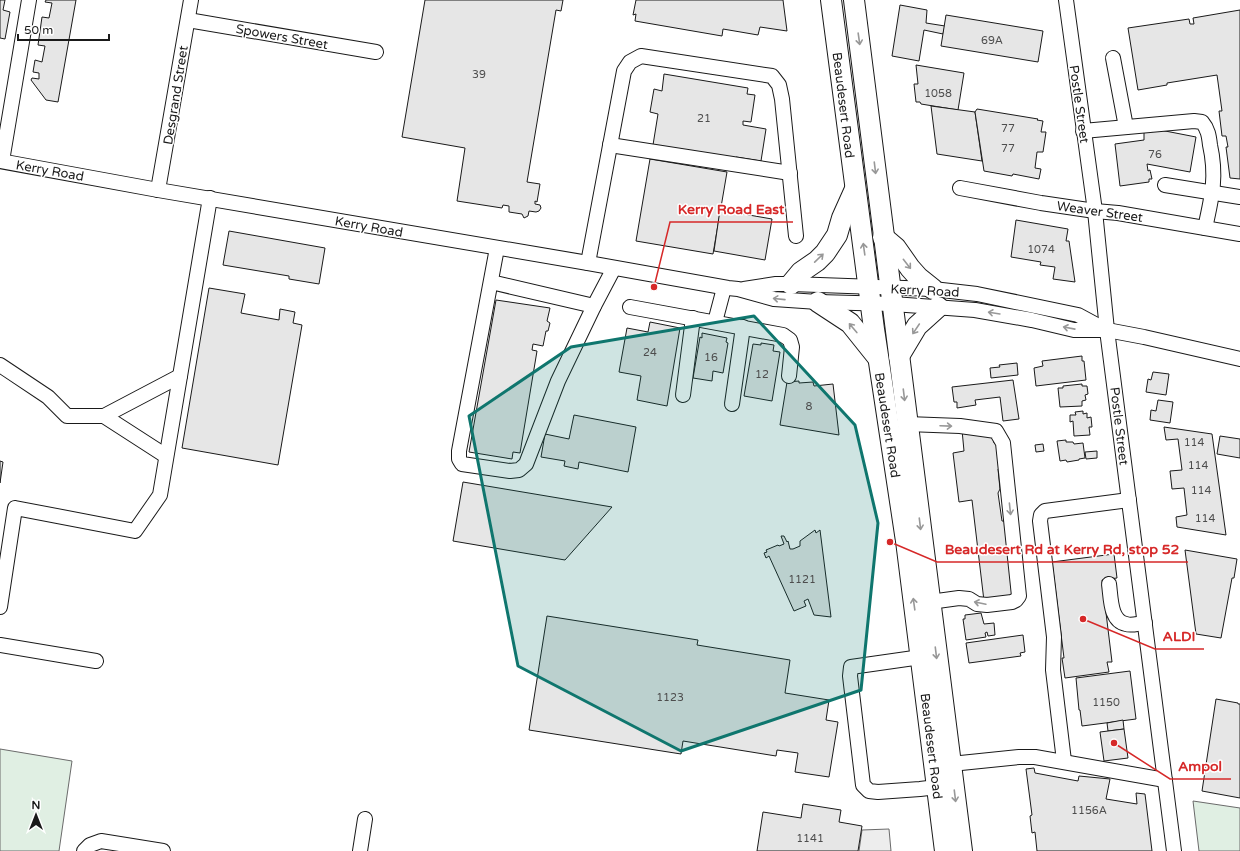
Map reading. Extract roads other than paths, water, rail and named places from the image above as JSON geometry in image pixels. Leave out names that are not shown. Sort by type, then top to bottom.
[{"type":"highway","name":"Beaudesert Road","points":[[831,0],[878,358],[906,541],[945,851]]},
{"type":"highway","name":"Beaudesert Road","points":[[854,0],[962,851]]},
{"type":"highway","points":[[791,284],[801,272],[817,261],[825,253],[836,235],[855,189]]},
{"type":"highway","points":[[883,237],[896,248],[910,268],[935,298],[899,356]]},
{"type":"highway","points":[[818,302],[850,323],[878,358]]},
{"type":"street","points":[[1,161],[29,0]]},
{"type":"street","name":"Desgrand Street","points":[[158,190],[191,0]]},
{"type":"street","name":"Postle Street","points":[[1066,0],[1095,211],[1107,330],[1174,851]]},
{"type":"street","name":"Spowers Street","points":[[188,20],[376,52]]},
{"type":"street","points":[[588,263],[624,71],[630,62],[641,56],[772,76],[779,85],[782,99],[796,236]]},
{"type":"street","points":[[1113,58],[1126,127]]},
{"type":"street","points":[[1083,131],[1194,121],[1202,122],[1207,128],[1214,161],[1213,193],[1205,228]]},
{"type":"street","points":[[610,145],[790,173]]},
{"type":"street","name":"Kerry Road","points":[[1,161],[158,190],[731,288],[774,299],[818,302],[870,296],[935,298],[959,308],[997,313],[1074,330],[1107,330],[1240,359]]},
{"type":"street","points":[[1165,185],[1240,197]]},
{"type":"street","name":"Weaver Street","points":[[960,188],[1042,203],[1118,213],[1240,234]]},
{"type":"street","points":[[0,607],[15,508],[135,531],[160,495],[210,198]]},
{"type":"street","points":[[498,248],[459,451],[459,460],[462,464],[510,470],[519,470],[526,464],[558,381],[614,268]]},
{"type":"street","points":[[491,282],[594,306]]},
{"type":"street","name":"Kerry Road","points":[[731,288],[791,284],[870,296]]},
{"type":"street","points":[[715,322],[731,288]]},
{"type":"street","points":[[630,307],[743,327],[783,336],[790,340],[792,347],[789,376]]},
{"type":"street","points":[[683,396],[694,318]]},
{"type":"street","points":[[732,404],[743,327]]},
{"type":"street","points":[[0,365],[48,397],[67,416],[104,416],[180,376]]},
{"type":"street","points":[[104,416],[166,456]]},
{"type":"street","points":[[907,424],[960,426],[996,431],[1003,443],[1019,596],[1012,602],[987,605],[977,604],[968,599],[959,598],[930,602]]},
{"type":"street","points":[[1064,761],[1053,670],[1054,637],[1040,521],[1045,512],[1129,500]]},
{"type":"street","points":[[1109,584],[1115,617],[1127,625],[1145,623]]},
{"type":"street","points":[[0,645],[96,661]]},
{"type":"street","points":[[921,657],[851,667],[850,676],[863,785],[869,791],[878,792],[937,787]]},
{"type":"street","points":[[951,764],[1019,756],[1035,756],[1165,780]]},
{"type":"street","points":[[360,851],[365,819]]},
{"type":"street","points":[[87,848],[96,842],[106,841],[163,851]]},
{"type":"place","name":"Kerry Road East","points":[[654,287]]},
{"type":"place","name":"Beaudesert Rd at Kerry Rd, stop 52","points":[[890,542]]},
{"type":"place","name":"ALDI","points":[[1083,619]]},
{"type":"place","name":"Ampol","points":[[1114,743]]}]
